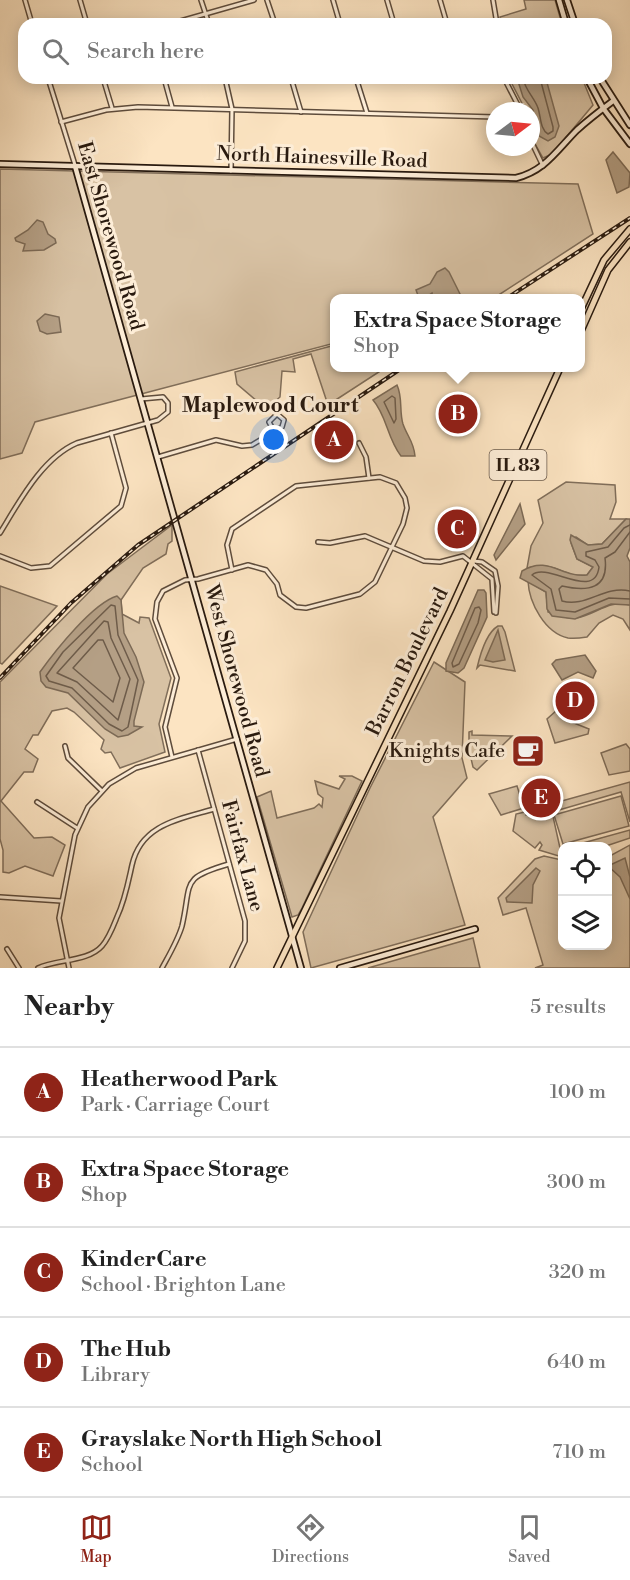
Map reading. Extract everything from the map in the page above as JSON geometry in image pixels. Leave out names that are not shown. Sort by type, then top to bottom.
[{"type":"main road","points":[[559,0],[564,18]]},
{"type":"main road","points":[[567,0],[573,18]]},
{"type":"main road","points":[[590,84],[603,108],[630,144]]},
{"type":"main road","points":[[603,84],[630,125]]},
{"type":"main road","name":"North Hainesville Road","points":[[0,164],[516,178],[543,166],[578,130],[613,101]]},
{"type":"main road","name":"East Shorewood Road","points":[[75,166],[142,400]]},
{"type":"main road","points":[[585,300],[604,260],[630,229]]},
{"type":"main road","points":[[585,322],[608,270],[630,242]]},
{"type":"main road","name":"Barron Boulevard","points":[[277,968],[473,561],[558,372]]},
{"type":"main road","name":"West Shorewood Road","points":[[142,400],[301,968]]},
{"type":"main road","points":[[340,968],[475,931],[348,968]]},
{"type":"street","points":[[25,0],[30,18]]},
{"type":"street","points":[[80,0],[85,18]]},
{"type":"street","points":[[201,0],[207,18]]},
{"type":"street","points":[[192,18],[254,0]]},
{"type":"street","points":[[267,0],[272,18]]},
{"type":"street","points":[[333,0],[338,18]]},
{"type":"street","points":[[387,0],[392,18]]},
{"type":"street","points":[[440,0],[445,18]]},
{"type":"street","points":[[493,0],[496,18]]},
{"type":"street","name":"East Shorewood Road","points":[[50,84],[75,166]]},
{"type":"street","points":[[105,84],[112,109]]},
{"type":"street","points":[[166,84],[172,107]]},
{"type":"street","points":[[226,84],[232,109],[231,171]]},
{"type":"street","points":[[293,84],[301,112]]},
{"type":"street","points":[[358,84],[367,113]]},
{"type":"street","points":[[507,84],[516,102]]},
{"type":"street","points":[[62,122],[112,109],[172,107],[486,117]]},
{"type":"street","points":[[538,156],[543,166]]},
{"type":"street","points":[[0,533],[25,493],[57,456],[77,443],[158,420],[168,412],[168,403],[164,397],[142,400]]},
{"type":"street","points":[[158,457],[216,440],[242,446],[252,445],[274,431],[285,423],[277,414],[269,422],[274,431]]},
{"type":"street","points":[[0,556],[31,568],[50,566],[121,506],[126,488],[111,433]]},
{"type":"street","points":[[359,443],[366,457],[369,477]]},
{"type":"street","points":[[172,758],[165,727],[177,678],[175,666],[156,624],[154,610],[167,588],[193,579],[232,570],[248,566],[266,570],[286,601],[296,607],[306,608],[360,594],[369,589],[392,546],[406,515],[405,498],[396,483],[389,479],[369,477],[296,486],[248,516],[232,529],[228,537],[228,554],[232,570]]},
{"type":"street","points":[[318,542],[330,543],[365,536],[424,561],[440,562],[463,556],[473,561],[492,579],[495,613],[498,586],[495,571],[482,562],[473,561]]},
{"type":"street","points":[[69,968],[58,918],[77,828],[88,807],[102,791],[127,772],[237,739]]},
{"type":"street","points":[[65,746],[68,758],[102,791]]},
{"type":"street","name":"Fairfax Lane","points":[[198,750],[246,927],[244,941],[232,968]]},
{"type":"street","points":[[37,802],[49,808],[62,821],[77,828]]},
{"type":"street","points":[[38,968],[93,952],[107,940],[126,897],[136,852],[146,838],[164,824],[214,810]]},
{"type":"street","points":[[162,968],[181,929],[190,882],[203,872],[229,864]]},
{"type":"street","points":[[0,897],[62,902]]},
{"type":"street","points":[[8,949],[19,968]]},
{"type":"shaded area","points":[[524,0],[555,0],[560,18],[500,18],[526,9]]},
{"type":"shaded area","points":[[512,84],[584,84],[593,105],[552,154],[543,158],[540,153],[540,102],[521,102]]},
{"type":"shaded area","points":[[0,169],[578,184],[593,234],[500,294],[330,294],[330,344],[35,422],[22,453],[0,459]]},
{"type":"shaded area","points":[[330,346],[330,372],[379,372],[328,405],[311,354],[293,359],[295,372],[282,371],[280,397],[273,403],[257,407],[254,404],[257,401],[237,384],[235,372]]},
{"type":"shaded area","points":[[566,482],[615,485],[616,502],[610,519],[626,519],[602,544],[588,545],[576,537],[571,543],[577,559],[593,567],[587,575],[571,574],[545,566],[527,568],[531,546],[543,523],[538,500]]},
{"type":"shaded area","points":[[172,525],[172,541],[168,544],[166,554],[143,568],[121,600],[122,614],[139,623],[140,617],[149,618],[171,678],[159,724],[165,752],[120,768],[111,752],[105,753],[101,749],[104,740],[74,712],[67,708],[52,711],[38,735],[33,735],[25,749],[38,759],[33,772],[24,772],[1,801],[34,838],[52,837],[65,845],[53,876],[25,866],[9,873],[3,872],[3,850],[0,839],[0,682],[107,574]]},
{"type":"shaded area","points":[[528,581],[546,592],[548,612],[566,618],[583,616],[615,604],[630,605],[630,630],[623,619],[613,615],[599,623],[587,637],[570,638],[560,635],[552,630],[540,616],[531,598]]},
{"type":"shaded area","points":[[0,586],[57,606],[2,664],[0,663]]},
{"type":"shaded area","points":[[498,626],[502,626],[505,632],[515,671],[480,665],[477,668],[487,639]]},
{"type":"shaded area","points":[[434,662],[465,682],[462,758],[467,778],[433,817],[465,925],[311,968],[303,932],[370,788]]},
{"type":"shaded area","points":[[556,711],[569,721],[589,729],[588,734],[555,743],[547,719]]},
{"type":"shaded area","points":[[472,731],[472,735],[512,736],[477,770],[473,767],[469,750],[469,732]]},
{"type":"shaded area","points":[[626,744],[630,749],[630,771],[609,775],[601,753]]},
{"type":"shaded area","points":[[339,776],[352,776],[362,781],[302,908],[298,915],[292,917],[257,797],[271,791],[277,818],[314,808],[319,804],[322,807],[323,798],[318,794],[315,781],[339,789],[345,779]]},
{"type":"shaded area","points":[[630,782],[630,822],[621,792],[552,812],[559,842],[558,856],[539,850],[542,845],[540,842],[535,848],[513,831],[516,814],[525,812],[526,815],[537,811],[533,809]]},
{"type":"shaded area","points":[[517,786],[524,808],[501,815],[489,794]]},
{"type":"shaded area","points":[[621,796],[629,826],[570,842],[562,842],[554,815]]},
{"type":"shaded area","points":[[630,830],[630,838],[612,844],[612,842],[586,842]]},
{"type":"shaded area","points":[[630,845],[630,968],[535,968],[543,965],[526,908],[503,915],[498,898],[535,859],[544,856],[558,859],[558,950],[612,950],[612,855]]},
{"type":"shaded area","points":[[473,938],[480,968],[368,968]]},
{"type":"water","points":[[519,84],[547,84],[559,126],[555,137],[548,141],[540,137],[540,102],[527,102]]},
{"type":"water","points":[[613,152],[630,173],[629,187],[617,193],[606,160]]},
{"type":"water","points":[[37,220],[43,222],[48,234],[55,239],[56,243],[44,250],[23,251],[25,244],[16,241],[15,238],[28,230]]},
{"type":"water","points":[[445,268],[460,294],[418,294],[416,290],[430,284],[437,272]]},
{"type":"water","points":[[45,314],[59,317],[61,332],[47,334],[40,331],[37,321]]},
{"type":"water","points":[[397,385],[403,424],[415,456],[401,456],[373,400]]},
{"type":"water","points":[[520,504],[525,524],[496,560],[494,555]]},
{"type":"water","points":[[626,519],[630,519],[630,548],[627,556],[630,562],[630,605],[611,604],[575,619],[552,616],[547,609],[546,592],[520,578],[522,571],[540,565],[578,575],[587,575],[593,567],[577,559],[570,540],[571,535],[588,545],[602,544]]},
{"type":"water","points":[[478,590],[484,590],[486,593],[487,617],[464,668],[458,673],[446,671],[446,663]]},
{"type":"water","points":[[117,596],[121,600],[124,633],[136,657],[144,682],[134,721],[134,726],[142,727],[128,735],[118,737],[105,729],[68,693],[46,687],[41,681],[40,672],[86,618],[107,600]]},
{"type":"water","points":[[498,630],[505,660],[493,662],[485,660]]},
{"type":"water","points":[[585,655],[596,671],[593,678],[578,672],[562,680],[552,664],[556,660]]},
{"type":"water","points":[[625,858],[630,877],[630,899],[620,877],[612,870],[612,864]]},
{"type":"water","points":[[536,868],[540,871],[533,885],[532,903],[507,902],[506,898]]},
{"type":"railway","points":[[513,294],[630,218]]},
{"type":"railway","points":[[0,678],[71,603],[138,545],[396,372]]},
{"type":"place","name":"Extra Space Storage","points":[[458,414]]},
{"type":"place","name":"Heatherwood Park","points":[[334,440]]},
{"type":"place","name":"KinderCare","points":[[457,529]]},
{"type":"place","name":"The Hub","points":[[575,701]]},
{"type":"place","name":"Knights Cafe","points":[[528,751]]},
{"type":"place","name":"Grayslake North High School","points":[[541,798]]},
{"type":"district","name":"Maplewood Court","points":[[270,406]]}]
